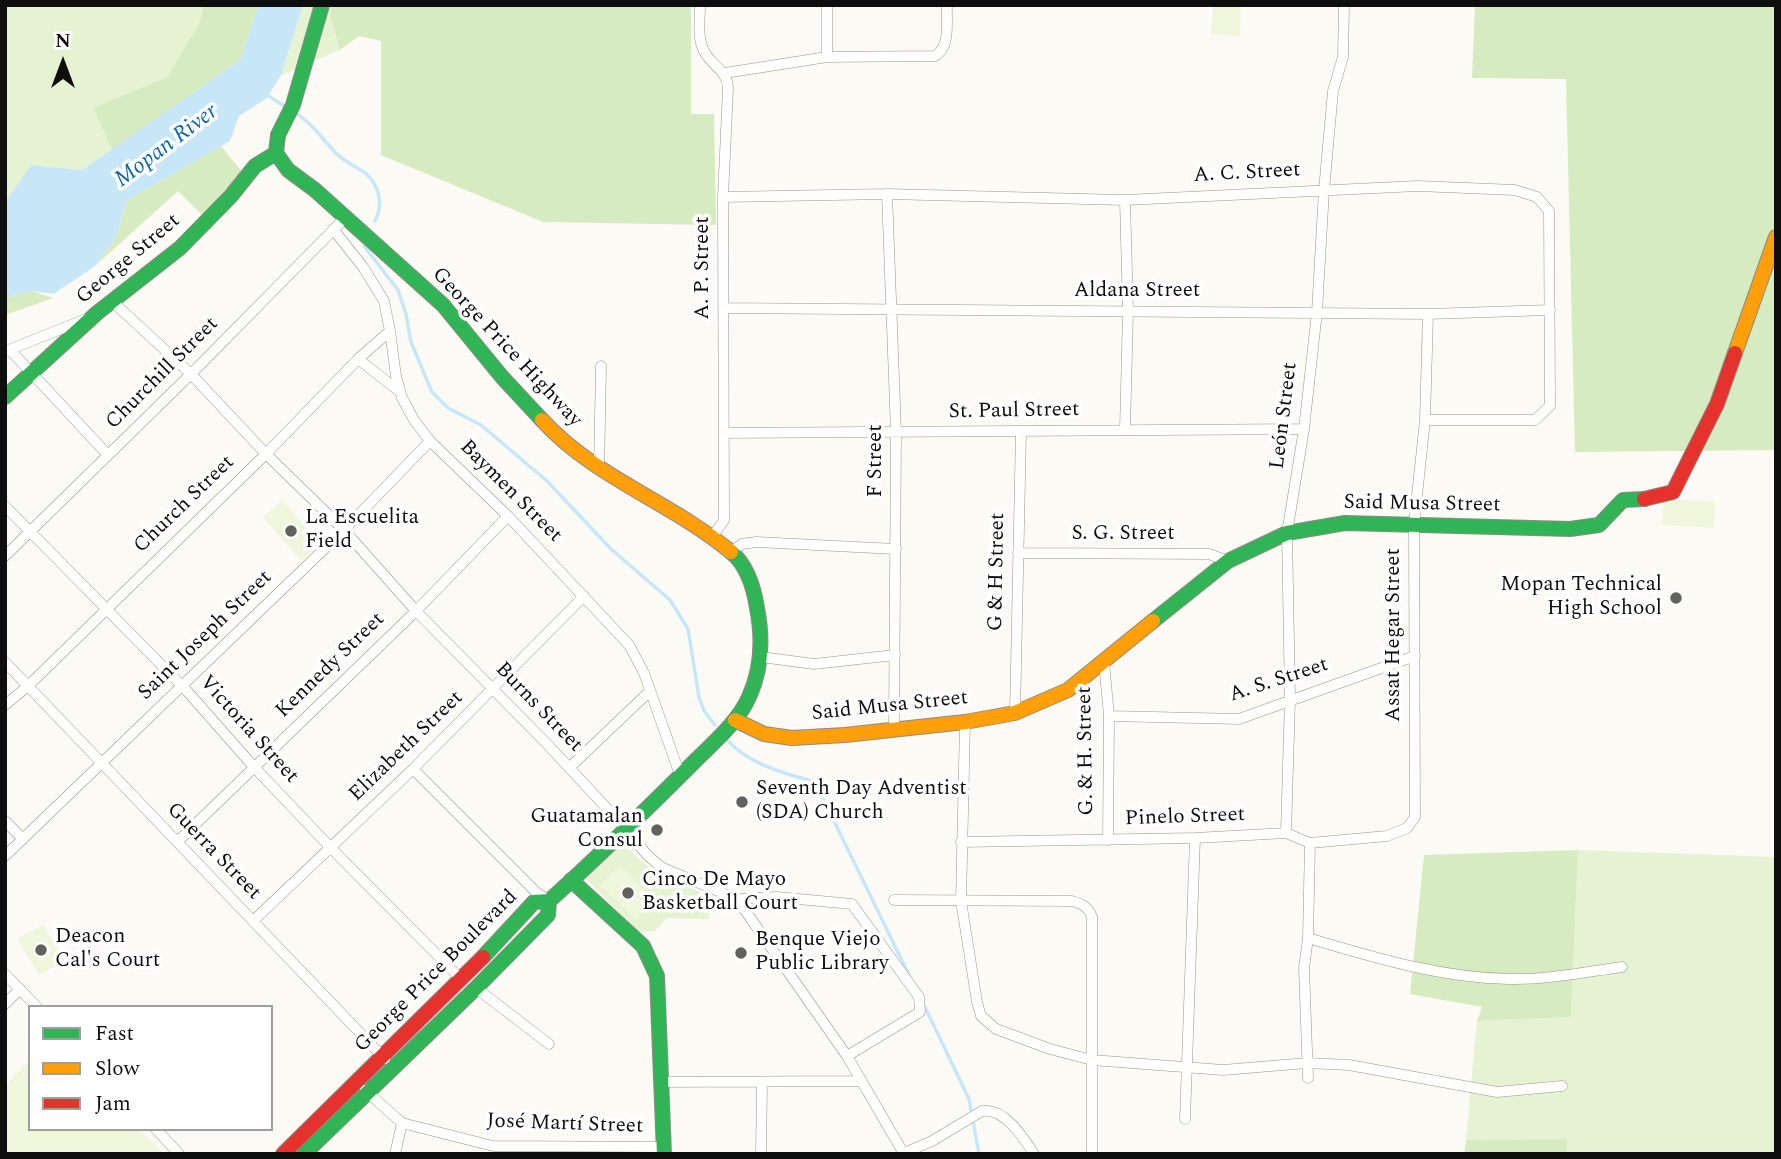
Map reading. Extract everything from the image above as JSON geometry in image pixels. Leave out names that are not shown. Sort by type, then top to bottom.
[{"type":"main road","points":[[276,153],[278,135],[291,110],[322,5]]},
{"type":"main road","name":"George Price Highway","points":[[276,153],[288,170],[315,190],[443,305],[502,377],[562,442],[599,469],[713,536],[744,568],[755,595],[760,622],[761,657],[749,698],[735,720],[627,830],[549,901]]},
{"type":"main road","name":"George Street","points":[[5,397],[97,313],[180,248],[231,196],[255,166],[276,153]]},
{"type":"main road","name":"Said Musa Street","points":[[735,720],[764,734],[792,738],[965,722],[1015,713],[1068,690],[1228,561],[1287,533],[1345,523],[1570,529],[1599,525],[1623,500],[1651,499],[1673,492],[1717,404],[1776,237]]},
{"type":"main road","points":[[571,880],[643,946],[657,976],[664,1151]]},
{"type":"main road","name":"George Price Boulevard","points":[[283,1154],[476,988],[548,915],[549,901],[534,902],[388,1063]]},
{"type":"main road","name":"George Price Boulevard","points":[[304,1154],[362,1087]]},
{"type":"street","points":[[700,5],[702,46],[705,54],[725,73],[827,57],[935,56],[943,52],[946,45],[947,5]]},
{"type":"street","points":[[827,5],[827,57]]},
{"type":"street","name":"León Street","points":[[1286,833],[1290,699],[1287,533],[1304,429],[1317,312],[1324,190],[1333,91],[1343,57],[1344,5]]},
{"type":"street","name":"A. P. Street","points":[[713,536],[724,520],[723,197],[728,88],[725,73]]},
{"type":"street","name":"A. C. Street","points":[[723,197],[887,194],[1125,200],[1418,186],[1515,190],[1537,197],[1549,211],[1550,407],[1535,421],[1425,420]]},
{"type":"street","name":"F Street","points":[[887,194],[896,432],[894,728]]},
{"type":"street","points":[[1125,200],[1128,311],[1125,429]]},
{"type":"street","name":"Churchill Street","points":[[5,556],[346,217]]},
{"type":"street","name":"Baymen Street","points":[[333,229],[377,288],[387,312],[393,362],[400,392],[408,410],[430,441],[508,516],[629,645],[650,691],[680,775]]},
{"type":"street","name":"Burns Street","points":[[113,302],[191,374],[266,454],[344,530],[416,611],[569,768],[647,855],[662,867],[737,899]]},
{"type":"street","name":"Aldana Street","points":[[724,308],[1428,314],[1550,310]]},
{"type":"street","points":[[97,313],[8,350],[108,456]]},
{"type":"street","name":"Assat Hegar Street","points":[[1407,828],[1415,817],[1413,524],[1425,420],[1428,314]]},
{"type":"street","name":"Church Street","points":[[5,705],[28,686],[266,454],[358,359],[390,331]]},
{"type":"street","points":[[358,359],[400,392]]},
{"type":"street","points":[[599,469],[601,366]]},
{"type":"street","name":"St. Paul Street","points":[[724,433],[1304,429]]},
{"type":"street","name":"G & H Street","points":[[1015,713],[1021,432]]},
{"type":"street","name":"Saint Joseph Street","points":[[5,856],[344,530],[430,441]]},
{"type":"street","name":"Victoria Street","points":[[5,506],[183,687],[330,847],[462,980]]},
{"type":"street","name":"Kennedy Street","points":[[177,842],[416,611],[508,516]]},
{"type":"street","points":[[731,552],[742,544],[756,542],[896,549]]},
{"type":"street","name":"S. G. Street","points":[[1018,553],[1209,554],[1228,561]]},
{"type":"street","name":"Elizabeth Street","points":[[253,921],[494,690],[584,596]]},
{"type":"street","points":[[761,657],[814,664],[895,655]]},
{"type":"street","name":"A. S. Street","points":[[1109,716],[1239,719],[1415,656]]},
{"type":"street","name":"Guerra Street","points":[[5,662],[388,1063]]},
{"type":"street","name":"G. & H. Street","points":[[1104,662],[1109,716],[1108,840]]},
{"type":"street","points":[[569,768],[650,691]]},
{"type":"street","points":[[965,722],[961,901],[977,1002],[981,1016],[996,1029],[1050,1049],[1092,1060],[1223,1070],[1307,1063],[1349,1065],[1497,1092],[1562,1086]]},
{"type":"street","points":[[412,769],[537,893],[549,901]]},
{"type":"street","points":[[5,821],[23,839]]},
{"type":"street","name":"Pinelo Street","points":[[961,842],[1195,838],[1286,833],[1310,843],[1387,836],[1407,828]]},
{"type":"street","points":[[1185,1119],[1195,838]]},
{"type":"street","points":[[1308,1078],[1304,968],[1308,938],[1310,843]]},
{"type":"street","points":[[737,899],[777,897],[852,904],[919,997],[920,1012],[847,1056]]},
{"type":"street","points":[[737,899],[847,1056],[904,1154],[932,1141],[982,1111],[992,1109],[1000,1113],[1034,1154]]},
{"type":"street","points":[[894,900],[1072,901],[1082,903],[1089,909],[1093,917],[1092,1154]]},
{"type":"street","points":[[1308,938],[1445,973],[1499,978],[1536,978],[1622,967]]},
{"type":"street","points":[[5,974],[35,1005]]},
{"type":"street","points":[[476,988],[549,1044]]},
{"type":"street","points":[[5,1004],[20,989]]},
{"type":"street","points":[[663,1082],[862,1081]]},
{"type":"street","points":[[761,1154],[762,1082]]},
{"type":"street","name":"José Martí Street","points":[[362,1087],[402,1123],[493,1150],[664,1151]]},
{"type":"street","points":[[395,1154],[402,1123]]},
{"type":"street","points":[[158,1131],[179,1154]]},
{"type":"green space","points":[[5,5],[203,5],[201,20],[167,77],[93,108],[112,150],[82,170],[31,165],[5,202]]},
{"type":"green space","points":[[203,5],[259,5],[240,60],[112,150],[93,108],[167,77],[201,20]]},
{"type":"green space","points":[[303,5],[332,5],[330,16],[340,50],[281,75]]},
{"type":"green space","points":[[332,5],[691,5],[691,114],[714,114],[716,225],[543,222],[381,155],[381,41],[359,36],[340,50],[330,16]]},
{"type":"green space","points":[[1213,5],[1241,5],[1240,36],[1211,34]]},
{"type":"green space","points":[[1475,5],[1776,5],[1776,450],[1575,452],[1566,79],[1472,78]]},
{"type":"green space","points":[[221,146],[243,173],[204,217],[178,191],[95,266],[117,236],[126,201]]},
{"type":"green space","points":[[32,291],[53,298],[5,315],[5,298]]},
{"type":"green space","points":[[1664,499],[1715,502],[1714,528],[1662,525]]},
{"type":"green space","name":"La Escuelita Field","points":[[282,500],[320,544],[301,561],[263,517]]},
{"type":"green space","points":[[621,842],[650,869],[708,896],[709,919],[667,918],[655,931],[639,932],[585,878]]},
{"type":"green space","points":[[1578,850],[1776,857],[1776,1154],[1567,1154],[1566,1139],[1466,1140],[1477,1021],[1571,1017]]},
{"type":"green space","points":[[1578,850],[1571,1017],[1477,1021],[1482,1007],[1410,994],[1424,855]]},
{"type":"green space","name":"Cinco De Mayo Basketball Court","points":[[619,865],[655,900],[636,920],[600,885]]},
{"type":"green space","name":"Deacon Cal's Court","points":[[43,925],[65,961],[39,975],[17,939]]},
{"type":"green space","points":[[28,1062],[28,1131],[141,1131],[164,1154],[5,1154],[5,1085]]},
{"type":"green space","points":[[1567,1139],[1567,1154],[1464,1154],[1466,1140]]},
{"type":"water","name":"Mopan River","points":[[259,5],[303,5],[281,75],[267,98],[239,116],[230,141],[126,201],[117,236],[95,266],[54,294],[32,291],[5,298],[5,202],[31,165],[82,170],[240,60]]},
{"type":"waterway","points":[[264,93],[284,106]]},
{"type":"waterway","points":[[294,112],[340,157],[364,172],[373,182],[379,201],[375,221]]},
{"type":"waterway","points":[[364,246],[398,290],[411,342],[432,392],[448,408],[481,425],[547,481],[611,549],[670,600],[688,629],[699,697],[704,711],[715,725]]},
{"type":"waterway","points":[[728,741],[757,762],[815,782],[910,977]]},
{"type":"waterway","points":[[923,1003],[969,1099],[979,1154]]},
{"type":"traffic: fast","points":[[322,5],[293,105],[278,135],[276,153],[288,170],[315,190],[443,305],[502,377],[542,420]]},
{"type":"traffic: fast","points":[[5,397],[97,313],[180,248],[231,196],[255,166],[276,153]]},
{"type":"traffic: fast","points":[[1153,621],[1228,561],[1287,533],[1345,523],[1570,529],[1599,525],[1623,500],[1644,499]]},
{"type":"traffic: fast","points":[[549,901],[718,739],[744,706],[757,676],[760,631],[756,601],[749,578],[731,552]]},
{"type":"traffic: fast","points":[[571,880],[643,946],[657,976],[664,1154]]},
{"type":"traffic: fast","points":[[304,1154],[548,915],[549,901],[534,902],[483,957]]},
{"type":"traffic: slow","points":[[1735,353],[1776,237]]},
{"type":"traffic: slow","points":[[542,420],[585,458],[684,518],[731,552]]},
{"type":"traffic: slow","points":[[735,720],[764,734],[792,738],[965,722],[1015,713],[1068,690],[1153,621]]},
{"type":"traffic: jam","points":[[1644,499],[1673,492],[1717,404],[1735,353]]},
{"type":"traffic: jam","points":[[283,1154],[483,957]]},
{"type":"place","name":"La Escuelita Field","points":[[291,531]]},
{"type":"place","name":"Mopan Technical High School","points":[[1676,598]]},
{"type":"place","name":"Seventh Day Adventist (SDA) Church","points":[[742,802]]},
{"type":"place","name":"Guatamalan Consul","points":[[657,830]]},
{"type":"place","name":"Cinco De Mayo Basketball Court","points":[[628,893]]},
{"type":"place","name":"Deacon Cal's Court","points":[[41,950]]},
{"type":"place","name":"Benque Viejo Public Library","points":[[741,953]]}]
